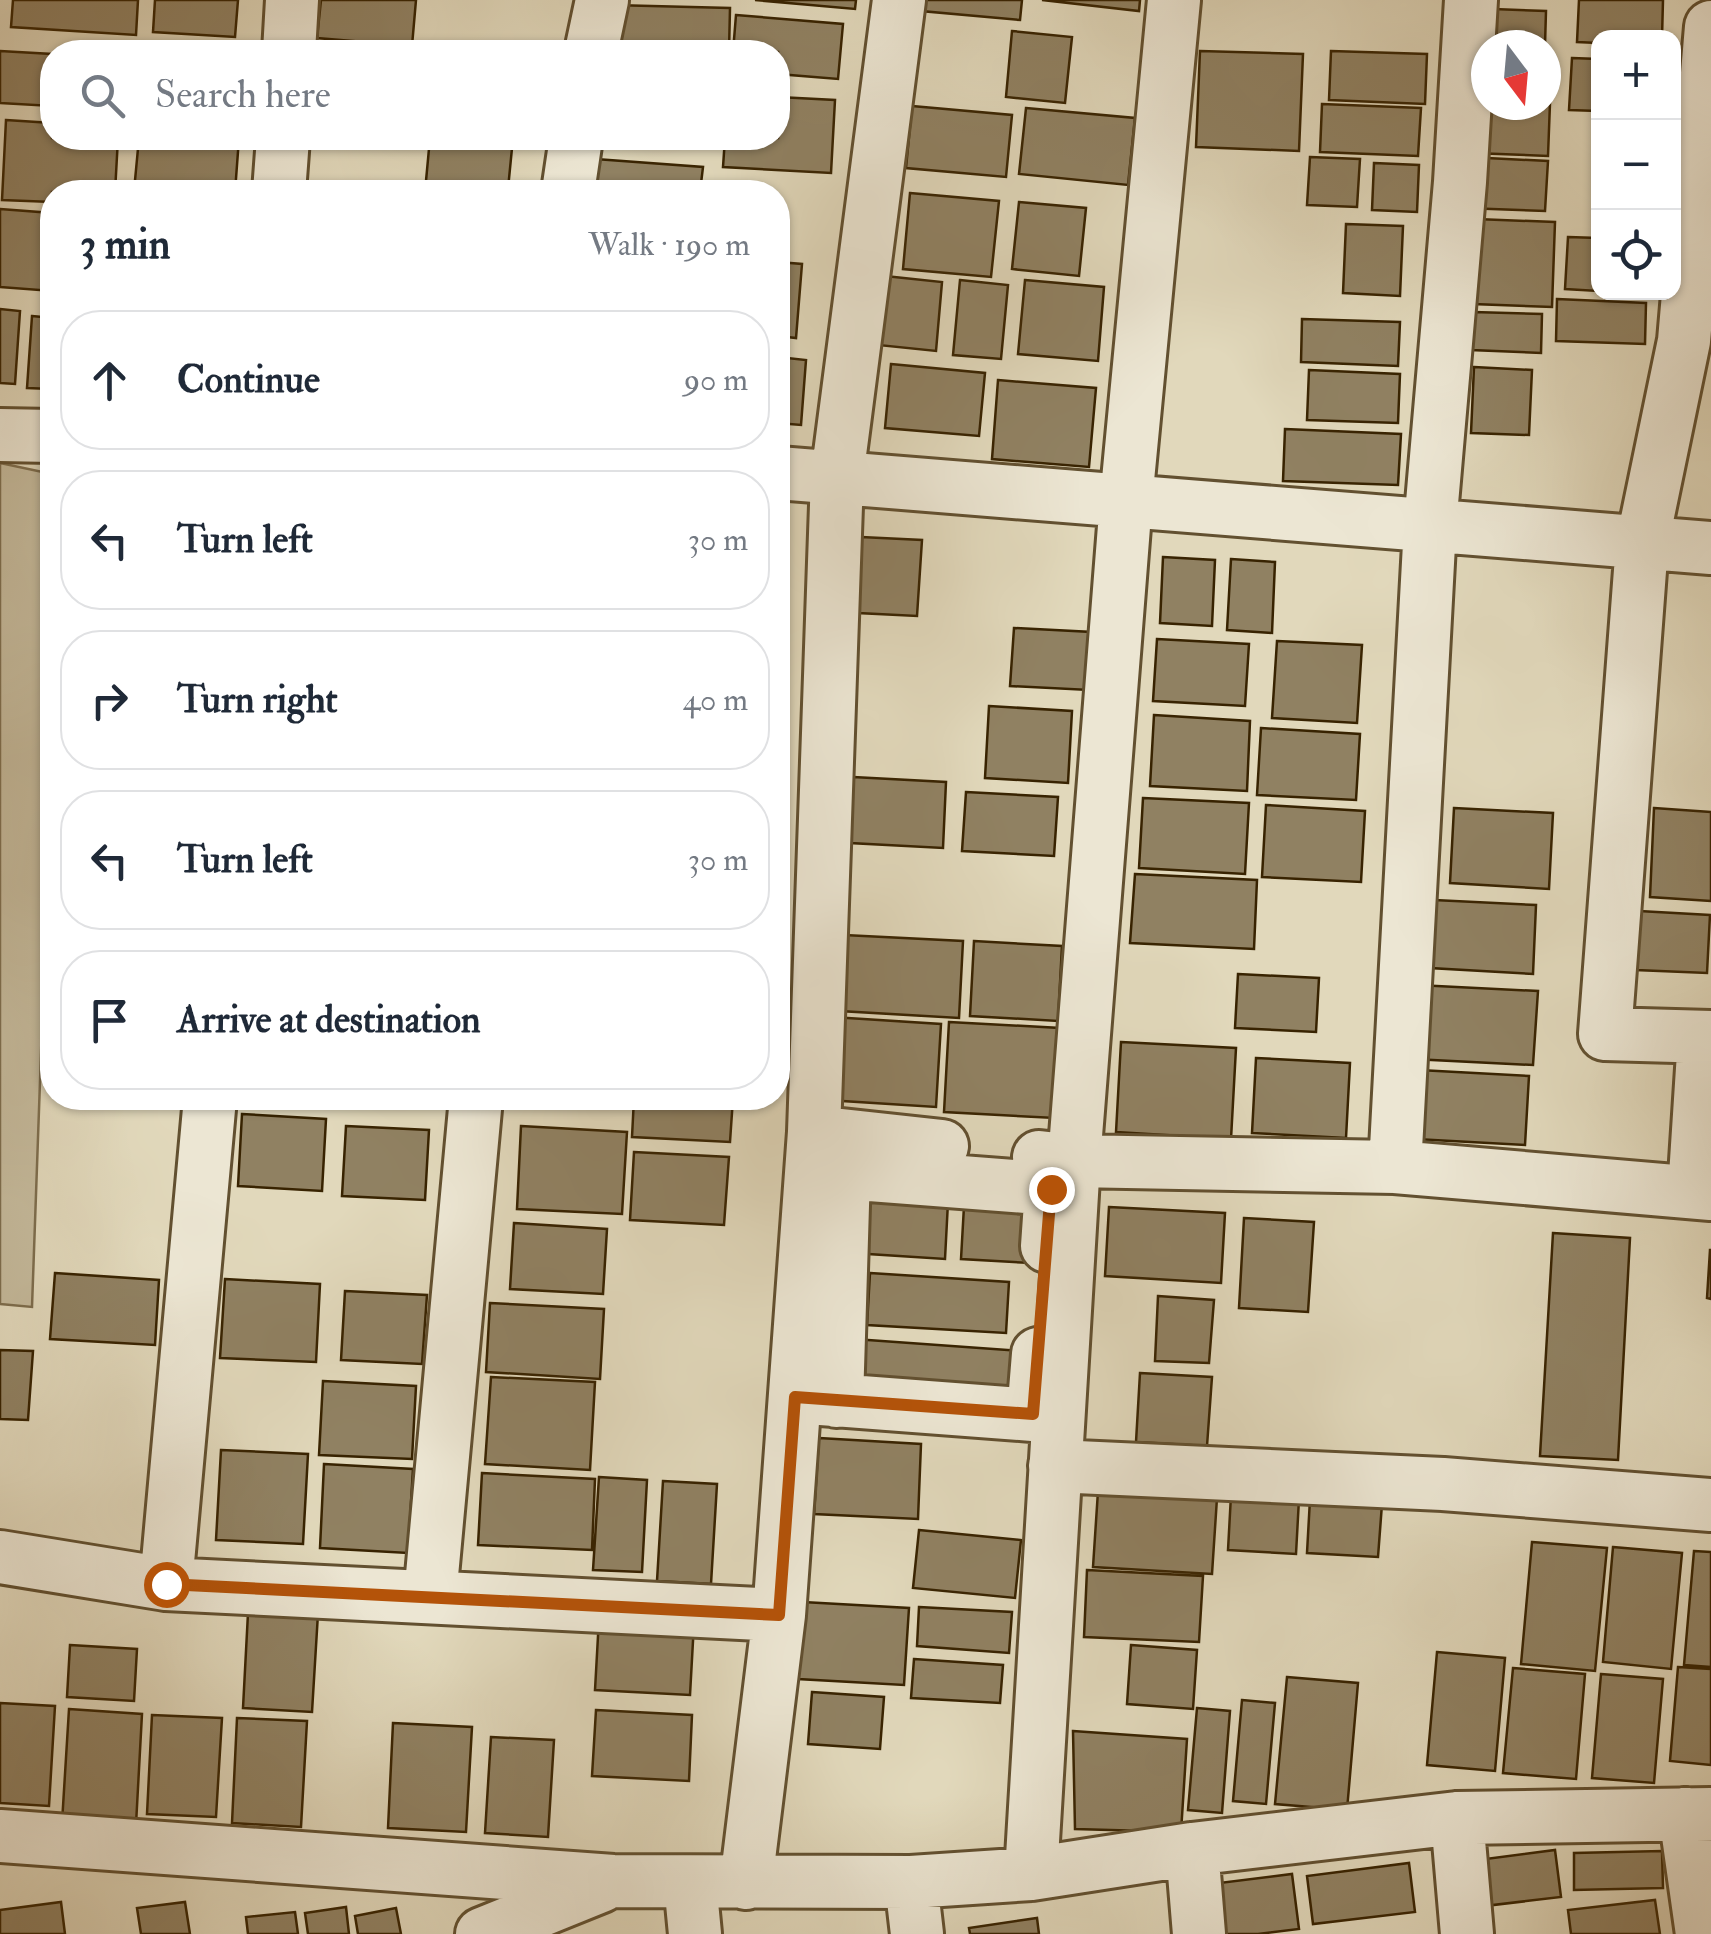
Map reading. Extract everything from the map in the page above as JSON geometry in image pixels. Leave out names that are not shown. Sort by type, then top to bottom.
[{"type":"street","points":[[289,40],[292,0]]},
{"type":"street","points":[[594,40],[602,0]]},
{"type":"street","points":[[817,1378],[814,1132],[837,477],[899,0]]},
{"type":"street","points":[[1031,1874],[1074,1161],[1126,502],[1174,0]]},
{"type":"street","points":[[1394,1167],[1430,526],[1460,182],[1470,0]]},
{"type":"street","points":[[814,1132],[1074,1161],[1394,1167],[1702,1193],[1708,1037],[1605,1034],[1642,544],[1684,342],[1703,214],[1711,27]]},
{"type":"street","points":[[280,180],[282,150]]},
{"type":"street","points":[[570,180],[574,150]]},
{"type":"street","points":[[0,434],[40,436]]},
{"type":"street","points":[[790,473],[1711,548]]},
{"type":"street","points":[[166,1584],[209,1110]]},
{"type":"street","points":[[430,1598],[475,1110]]},
{"type":"street","points":[[746,1883],[779,1615],[817,1378],[844,1173],[1051,1189],[1033,1414],[817,1378]]},
{"type":"street","points":[[1054,1466],[1443,1484],[1711,1505]]},
{"type":"street","points":[[0,1557],[166,1584],[779,1615]]},
{"type":"street","points":[[0,1836],[613,1881],[911,1882],[1031,1874],[1192,1849],[1457,1818],[1698,1814],[1702,1934]]},
{"type":"street","points":[[1457,1818],[1467,1934]]},
{"type":"street","points":[[1192,1849],[1200,1934]]},
{"type":"street","points":[[482,1934],[613,1881]]},
{"type":"street","points":[[690,1882],[695,1934]]},
{"type":"street","points":[[911,1882],[917,1934]]},
{"type":"shaded area","points":[[0,463],[40,471],[40,1081],[32,1307],[0,1304]]},
{"type":"building","points":[[13,0],[138,0],[136,35],[11,27]]},
{"type":"building","points":[[155,0],[238,0],[235,37],[153,32]]},
{"type":"building","points":[[321,0],[416,0],[413,40],[317,38]]},
{"type":"building","points":[[755,0],[856,0],[855,9]]},
{"type":"building","points":[[911,0],[1022,0],[1020,20],[910,10]]},
{"type":"building","points":[[1042,0],[1140,0],[1139,11]]},
{"type":"building","points":[[1579,0],[1663,0],[1662,30],[1591,30],[1591,43],[1577,42]]},
{"type":"building","points":[[612,5],[730,8],[729,40],[611,40]]},
{"type":"building","points":[[1493,9],[1546,11],[1545,30],[1492,30]]},
{"type":"building","points":[[736,15],[843,24],[838,79],[790,75],[790,40],[734,40]]},
{"type":"building","points":[[1012,31],[1072,37],[1065,103],[1006,97]]},
{"type":"building","points":[[0,51],[40,53],[40,105],[0,103]]},
{"type":"building","points":[[1200,51],[1303,54],[1299,151],[1196,147]]},
{"type":"building","points":[[1331,51],[1427,54],[1425,104],[1329,100]]},
{"type":"building","points":[[1572,58],[1591,59],[1591,111],[1569,110]]},
{"type":"building","points":[[790,98],[835,100],[831,173],[723,167],[724,150],[790,150]]},
{"type":"building","points":[[1322,104],[1421,108],[1418,156],[1320,152]]},
{"type":"building","points":[[912,106],[1012,115],[1006,177],[906,168]]},
{"type":"building","points":[[1026,108],[1135,118],[1128,185],[1019,174]]},
{"type":"building","points":[[6,120],[40,122],[40,150],[117,150],[116,180],[40,180],[40,202],[2,200]]},
{"type":"building","points":[[1482,120],[1549,120],[1548,156],[1473,153]]},
{"type":"building","points":[[138,150],[238,150],[236,180],[135,180]]},
{"type":"building","points":[[429,150],[512,150],[509,180],[426,180]]},
{"type":"building","points":[[1310,157],[1360,159],[1357,207],[1307,205]]},
{"type":"building","points":[[1467,157],[1548,161],[1545,211],[1465,208]]},
{"type":"building","points":[[582,158],[703,167],[701,180],[580,180]]},
{"type":"building","points":[[1374,163],[1419,165],[1417,212],[1372,210]]},
{"type":"building","points":[[910,193],[999,201],[991,277],[903,269]]},
{"type":"building","points":[[1019,202],[1086,208],[1079,276],[1012,269]]},
{"type":"building","points":[[0,209],[40,212],[40,290],[0,287]]},
{"type":"building","points":[[1476,219],[1555,222],[1552,307],[1473,304]]},
{"type":"building","points":[[1346,224],[1403,226],[1400,296],[1343,293]]},
{"type":"building","points":[[1568,237],[1591,238],[1591,291],[1565,289]]},
{"type":"building","points":[[790,263],[802,264],[796,338],[790,337]]},
{"type":"building","points":[[885,276],[942,282],[936,351],[878,345]]},
{"type":"building","points":[[960,280],[1008,285],[1001,359],[953,355]]},
{"type":"building","points":[[1025,280],[1104,287],[1098,361],[1018,354]]},
{"type":"building","points":[[1557,299],[1646,303],[1645,344],[1556,341]]},
{"type":"building","points":[[0,309],[20,311],[15,384],[0,383]]},
{"type":"building","points":[[1473,312],[1542,314],[1541,353],[1471,350]]},
{"type":"building","points":[[32,316],[40,317],[40,389],[27,388]]},
{"type":"building","points":[[1302,319],[1400,322],[1398,366],[1301,362]]},
{"type":"building","points":[[790,358],[806,360],[801,425],[790,424]]},
{"type":"building","points":[[891,364],[985,373],[979,436],[885,428]]},
{"type":"building","points":[[1474,367],[1532,370],[1529,435],[1471,433]]},
{"type":"building","points":[[1309,370],[1400,374],[1398,423],[1307,420]]},
{"type":"building","points":[[998,380],[1096,388],[1089,467],[992,459]]},
{"type":"building","points":[[1285,429],[1401,434],[1398,485],[1283,481]]},
{"type":"building","points":[[861,537],[922,540],[917,616],[858,613]]},
{"type":"building","points":[[1163,557],[1215,560],[1212,626],[1160,623]]},
{"type":"building","points":[[1231,559],[1275,562],[1272,633],[1227,630]]},
{"type":"building","points":[[1014,628],[1092,632],[1089,690],[1010,686]]},
{"type":"building","points":[[1157,639],[1249,644],[1245,706],[1153,701]]},
{"type":"building","points":[[1277,641],[1362,645],[1357,723],[1272,718]]},
{"type":"building","points":[[989,706],[1072,711],[1068,783],[985,778]]},
{"type":"building","points":[[1154,715],[1250,721],[1247,791],[1150,786]]},
{"type":"building","points":[[1261,728],[1360,734],[1356,800],[1257,795]]},
{"type":"building","points":[[853,777],[946,782],[943,848],[850,843]]},
{"type":"building","points":[[966,792],[1058,797],[1054,856],[962,851]]},
{"type":"building","points":[[1143,798],[1249,803],[1245,874],[1139,868]]},
{"type":"building","points":[[1266,805],[1365,811],[1361,882],[1262,877]]},
{"type":"building","points":[[1454,808],[1553,813],[1549,889],[1450,883]]},
{"type":"building","points":[[1654,808],[1711,812],[1711,901],[1650,897]]},
{"type":"building","points":[[1135,874],[1257,880],[1254,949],[1130,943]]},
{"type":"building","points":[[1434,900],[1536,905],[1533,974],[1430,968]]},
{"type":"building","points":[[1639,911],[1710,915],[1707,973],[1636,970]]},
{"type":"building","points":[[844,935],[963,941],[959,1018],[840,1011]]},
{"type":"building","points":[[974,941],[1062,946],[1058,1021],[970,1016]]},
{"type":"building","points":[[1238,974],[1319,978],[1316,1032],[1235,1028]]},
{"type":"building","points":[[1417,985],[1538,991],[1533,1065],[1413,1059]]},
{"type":"building","points":[[832,1017],[941,1024],[936,1107],[827,1100]]},
{"type":"building","points":[[949,1022],[1060,1028],[1055,1118],[944,1112]]},
{"type":"building","points":[[1121,1042],[1236,1048],[1231,1139],[1116,1132]]},
{"type":"building","points":[[1256,1058],[1350,1063],[1346,1138],[1252,1133]]},
{"type":"building","points":[[1419,1070],[1529,1076],[1525,1145],[1415,1139]]},
{"type":"building","points":[[633,1110],[732,1110],[730,1142],[632,1137]]},
{"type":"building","points":[[242,1114],[326,1119],[322,1191],[238,1186]]},
{"type":"building","points":[[346,1126],[429,1130],[425,1200],[342,1196]]},
{"type":"building","points":[[521,1126],[627,1132],[622,1214],[517,1209]]},
{"type":"building","points":[[634,1152],[729,1157],[724,1225],[630,1220]]},
{"type":"building","points":[[856,1196],[948,1202],[945,1259],[853,1253]]},
{"type":"building","points":[[964,1206],[1035,1210],[1031,1263],[961,1259]]},
{"type":"building","points":[[1109,1207],[1225,1213],[1221,1283],[1105,1276]]},
{"type":"building","points":[[1244,1218],[1314,1222],[1308,1312],[1239,1308]]},
{"type":"building","points":[[514,1223],[607,1229],[603,1294],[510,1289]]},
{"type":"building","points":[[1553,1233],[1630,1238],[1618,1460],[1540,1456]]},
{"type":"building","points":[[1711,1250],[1711,1299],[1707,1298]]},
{"type":"building","points":[[55,1273],[159,1280],[155,1345],[50,1339]]},
{"type":"building","points":[[870,1273],[1009,1282],[1006,1333],[867,1325]]},
{"type":"building","points":[[225,1279],[320,1284],[316,1362],[220,1358]]},
{"type":"building","points":[[345,1291],[427,1295],[422,1364],[341,1360]]},
{"type":"building","points":[[1158,1296],[1214,1300],[1209,1363],[1155,1361]]},
{"type":"building","points":[[490,1303],[604,1309],[600,1379],[486,1372]]},
{"type":"building","points":[[854,1339],[1020,1351],[1016,1402],[849,1389]]},
{"type":"building","points":[[0,1350],[33,1351],[28,1420],[0,1419]]},
{"type":"building","points":[[1140,1373],[1212,1377],[1207,1446],[1136,1442]]},
{"type":"building","points":[[491,1377],[595,1382],[590,1470],[485,1464]]},
{"type":"building","points":[[323,1381],[416,1386],[412,1459],[319,1455]]},
{"type":"building","points":[[819,1438],[921,1444],[918,1519],[814,1514]]},
{"type":"building","points":[[221,1450],[308,1454],[303,1544],[216,1540]]},
{"type":"building","points":[[324,1464],[413,1469],[408,1553],[320,1548]]},
{"type":"building","points":[[482,1473],[595,1479],[592,1550],[478,1545]]},
{"type":"building","points":[[599,1477],[647,1480],[642,1572],[593,1570]]},
{"type":"building","points":[[663,1481],[717,1484],[711,1584],[657,1581]]},
{"type":"building","points":[[1098,1491],[1217,1498],[1212,1574],[1093,1567]]},
{"type":"building","points":[[1231,1495],[1299,1499],[1296,1554],[1228,1550]]},
{"type":"building","points":[[1310,1499],[1382,1504],[1378,1557],[1307,1553]]},
{"type":"building","points":[[919,1530],[1021,1540],[1015,1598],[913,1588]]},
{"type":"building","points":[[1532,1542],[1607,1548],[1595,1671],[1521,1664]]},
{"type":"building","points":[[1613,1547],[1682,1553],[1671,1669],[1603,1662]]},
{"type":"building","points":[[1694,1551],[1711,1552],[1711,1667],[1684,1665]]},
{"type":"building","points":[[1087,1570],[1203,1576],[1199,1642],[1084,1637]]},
{"type":"building","points":[[249,1594],[319,1597],[312,1712],[243,1708]]},
{"type":"building","points":[[803,1602],[909,1608],[904,1685],[798,1679]]},
{"type":"building","points":[[919,1607],[1012,1612],[1009,1653],[917,1646]]},
{"type":"building","points":[[599,1618],[694,1623],[690,1695],[595,1690]]},
{"type":"building","points":[[70,1645],[137,1649],[134,1701],[67,1697]]},
{"type":"building","points":[[1131,1645],[1197,1650],[1193,1709],[1127,1704]]},
{"type":"building","points":[[1437,1652],[1505,1658],[1495,1771],[1427,1765]]},
{"type":"building","points":[[914,1659],[1003,1665],[1000,1703],[911,1698]]},
{"type":"building","points":[[1678,1667],[1711,1669],[1711,1765],[1670,1761]]},
{"type":"building","points":[[1513,1668],[1585,1674],[1576,1779],[1503,1773]]},
{"type":"building","points":[[1601,1674],[1663,1679],[1654,1783],[1592,1778]]},
{"type":"building","points":[[1287,1677],[1358,1683],[1347,1810],[1275,1804]]},
{"type":"building","points":[[812,1692],[884,1697],[880,1749],[808,1744]]},
{"type":"building","points":[[1242,1700],[1275,1703],[1266,1804],[1233,1801]]},
{"type":"building","points":[[0,1703],[55,1706],[49,1806],[0,1803]]},
{"type":"building","points":[[1197,1708],[1230,1711],[1222,1813],[1188,1810]]},
{"type":"building","points":[[69,1709],[142,1714],[135,1843],[61,1839]]},
{"type":"building","points":[[596,1710],[692,1715],[689,1781],[592,1776]]},
{"type":"building","points":[[152,1715],[222,1718],[216,1817],[147,1814]]},
{"type":"building","points":[[237,1718],[307,1721],[301,1827],[232,1823]]},
{"type":"building","points":[[393,1723],[472,1727],[466,1832],[388,1828]]},
{"type":"building","points":[[1073,1731],[1187,1739],[1181,1832],[1075,1829]]},
{"type":"building","points":[[491,1737],[554,1740],[548,1837],[485,1833]]},
{"type":"building","points":[[1555,1850],[1561,1897],[1476,1907],[1470,1861]]},
{"type":"building","points":[[1662,1851],[1663,1888],[1574,1890],[1574,1853]]},
{"type":"building","points":[[1409,1863],[1415,1912],[1313,1924],[1307,1876]]},
{"type":"building","points":[[1292,1874],[1299,1929],[1208,1934],[1203,1885]]},
{"type":"building","points":[[1655,1900],[1660,1934],[1571,1934],[1568,1910]]},
{"type":"building","points":[[61,1902],[65,1934],[0,1934],[0,1910]]},
{"type":"building","points":[[185,1902],[190,1934],[141,1934],[137,1908]]},
{"type":"building","points":[[346,1907],[349,1934],[308,1934],[305,1913]]},
{"type":"building","points":[[396,1908],[401,1934],[358,1934],[355,1916]]},
{"type":"building","points":[[295,1912],[298,1934],[248,1934],[246,1917]]},
{"type":"building","points":[[1037,1918],[1039,1934],[970,1934],[969,1928]]},
{"type":"route","points":[[166,1584],[779,1615],[795,1397],[1033,1414],[1051,1189]]}]
